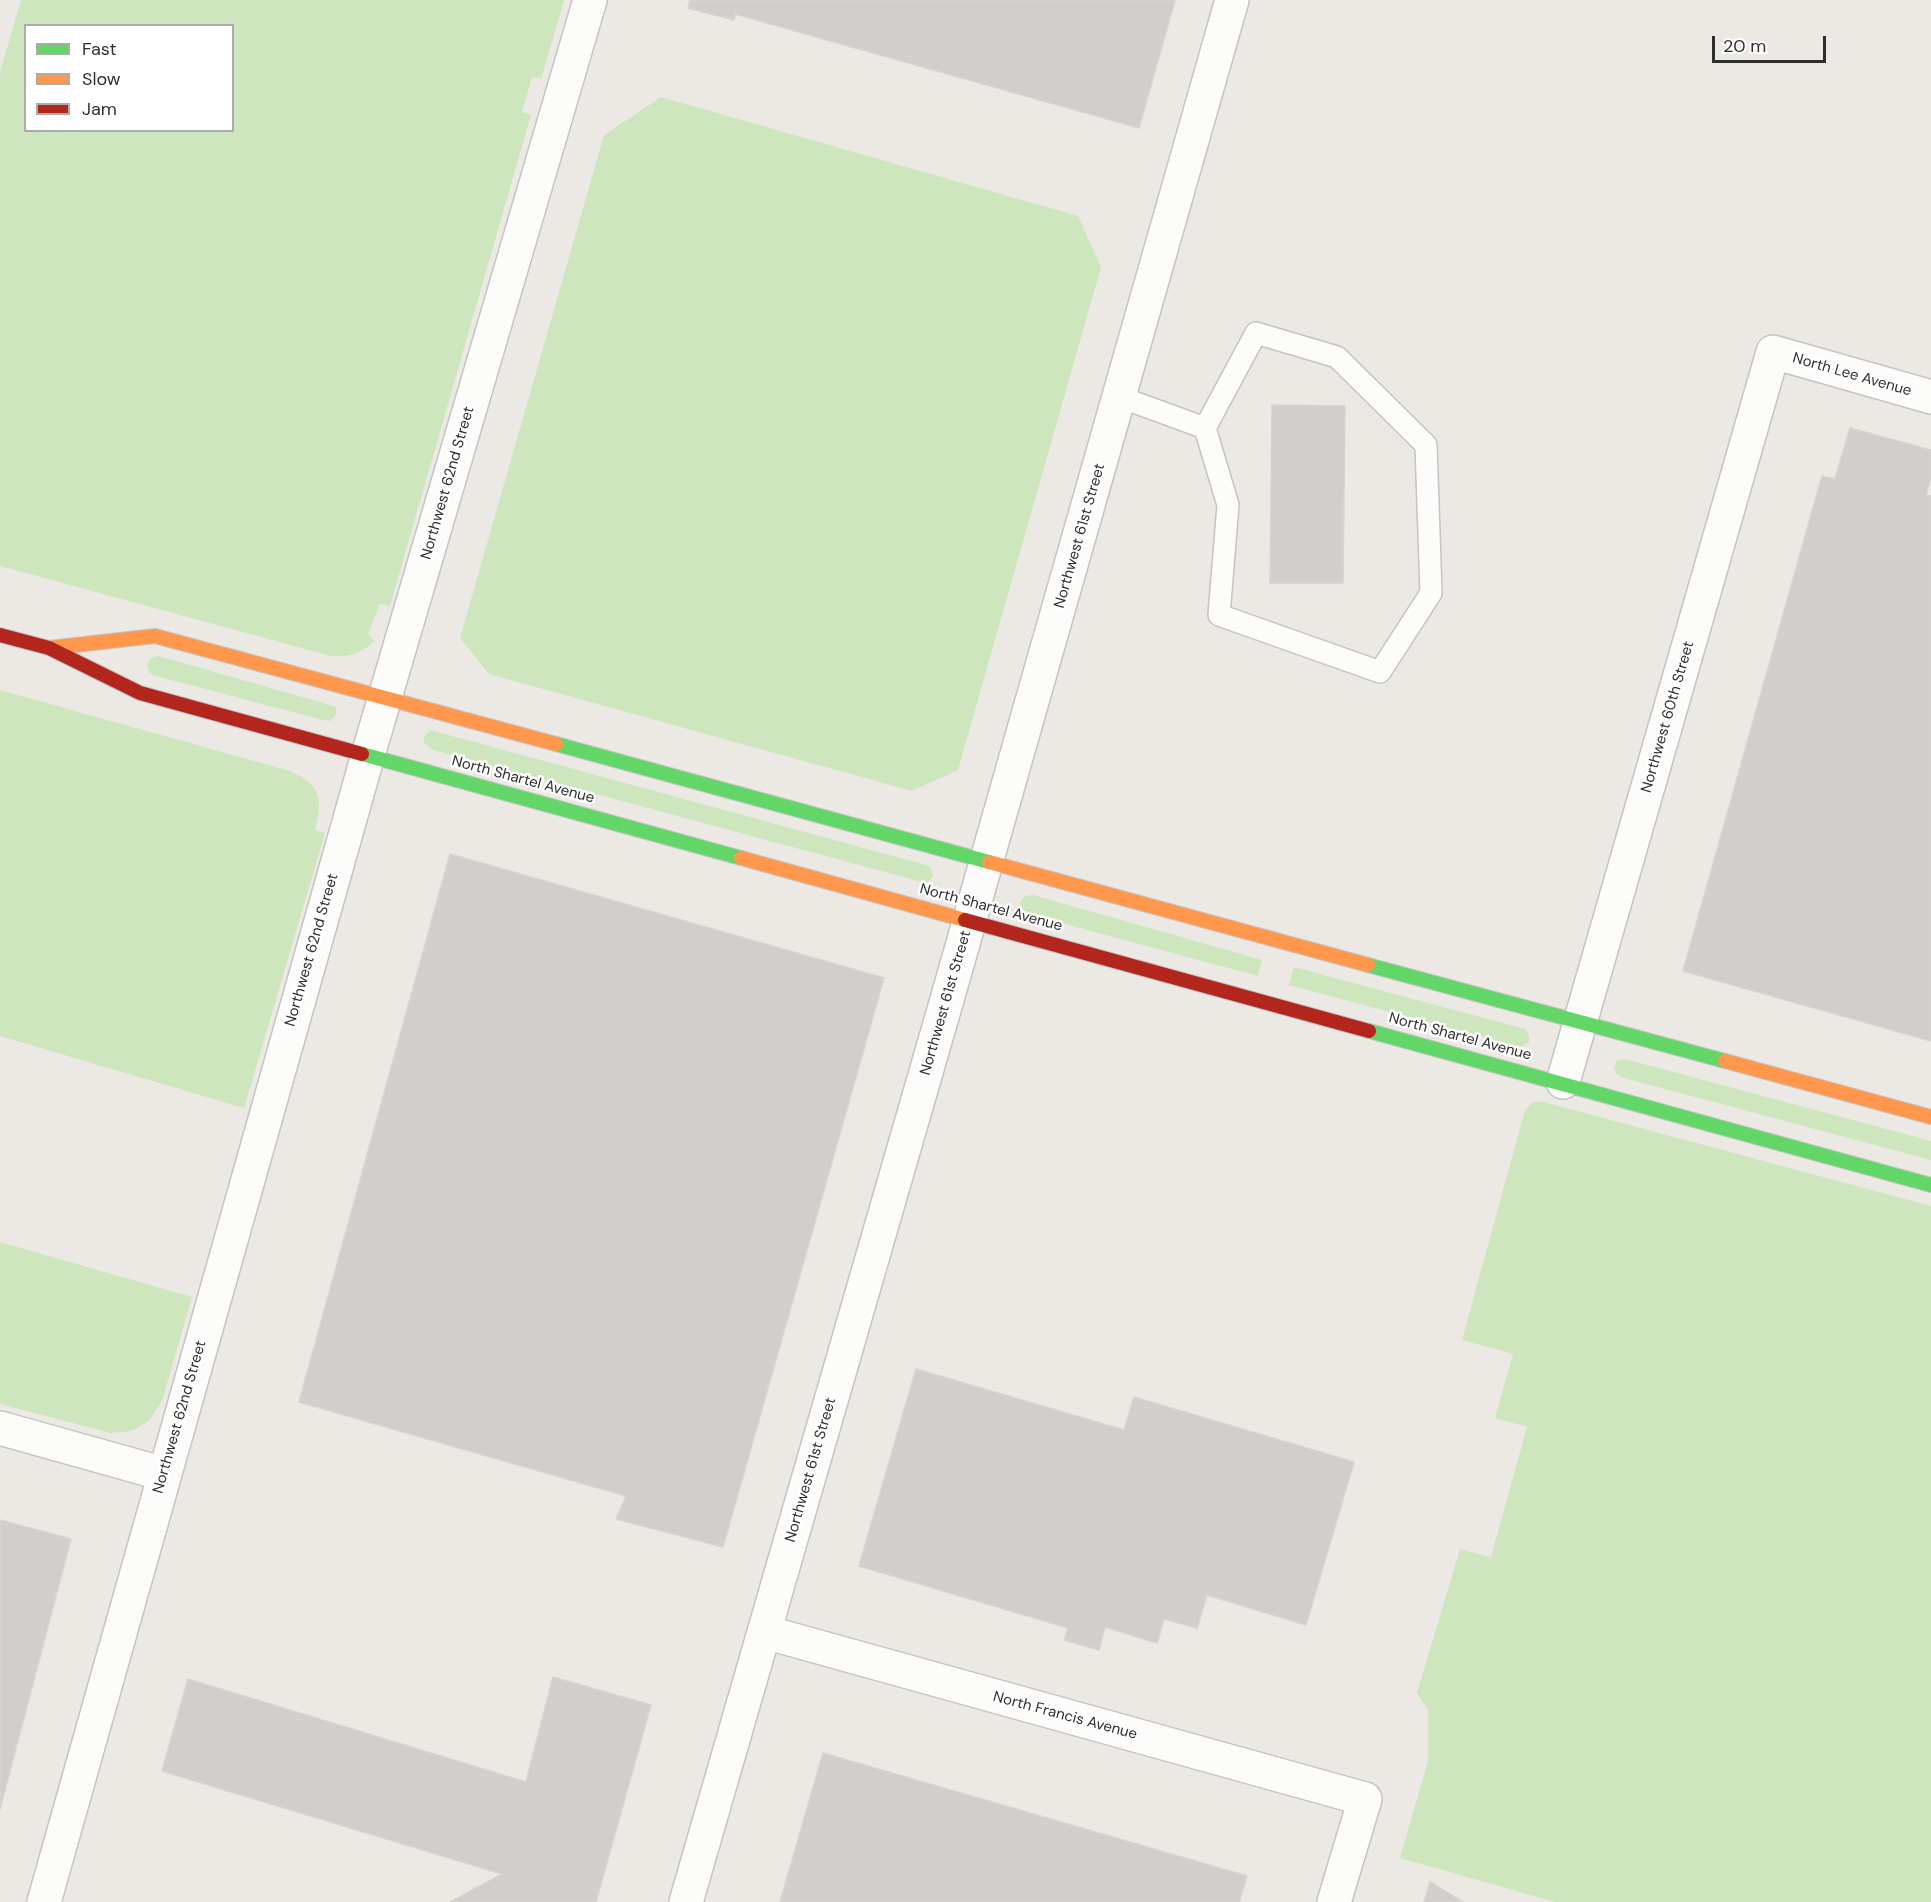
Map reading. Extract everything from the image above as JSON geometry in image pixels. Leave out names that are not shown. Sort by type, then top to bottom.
[{"type":"street","name":"Northwest 62nd Street","points":[[44,1902],[368,755],[590,0]]},
{"type":"street","name":"Northwest 61st Street","points":[[686,1902],[987,861],[1232,0]]},
{"type":"street","name":"North Lee Avenue","points":[[1773,352],[1931,398]]},
{"type":"street","name":"Northwest 60th Street","points":[[1563,1082],[1773,352]]},
{"type":"street","name":"North Shartel Avenue","points":[[0,635],[49,648],[140,693],[1563,1082],[1931,1185]]},
{"type":"street","name":"North Shartel Avenue","points":[[49,648],[155,636],[1931,1117]]},
{"type":"street","points":[[0,1428],[164,1474]]},
{"type":"street","name":"North Francis Avenue","points":[[765,1632],[1365,1799],[1334,1902]]},
{"type":"lane","points":[[1256,333],[1336,357],[1426,445],[1431,593],[1380,672],[1219,615],[1228,504],[1205,428],[1256,333]]},
{"type":"lane","points":[[1119,397],[1205,428]]},
{"type":"green space","points":[[21,0],[564,0],[541,79],[532,77],[522,112],[531,115],[390,606],[380,604],[368,633],[374,641],[360,652],[331,656],[0,566],[0,72]]},
{"type":"green space","points":[[661,97],[1078,216],[1101,267],[958,770],[912,791],[489,674],[460,638],[604,135]]},
{"type":"green space","points":[[159,656],[336,707],[336,715],[330,721],[323,720],[156,676],[149,672],[147,664],[151,658]]},
{"type":"green space","points":[[0,690],[290,771],[314,788],[319,801],[315,830],[325,833],[244,1108],[0,1036]]},
{"type":"green space","points":[[430,730],[926,865],[931,868],[933,876],[927,883],[922,882],[433,750],[424,743],[424,737]]},
{"type":"green space","points":[[1033,895],[1262,960],[1258,976],[1028,914],[1022,910],[1020,902],[1025,896]]},
{"type":"green space","points":[[1294,967],[1525,1029],[1529,1035],[1529,1042],[1521,1047],[1289,985]]},
{"type":"green space","points":[[1625,1059],[1931,1141],[1931,1160],[1624,1078],[1616,1074],[1614,1067],[1617,1060]]},
{"type":"green space","points":[[1533,1102],[1544,1102],[1931,1206],[1931,1902],[1555,1902],[1400,1858],[1428,1761],[1428,1710],[1417,1693],[1460,1549],[1491,1557],[1527,1427],[1495,1418],[1513,1354],[1462,1340],[1525,1110]]},
{"type":"green space","points":[[0,1242],[192,1297],[162,1401],[150,1420],[132,1431],[111,1433],[0,1404]]},
{"type":"building","points":[[690,0],[1175,0],[1139,128],[735,14],[734,20],[688,8]]},
{"type":"building","points":[[1272,405],[1345,406],[1343,583],[1270,583]]},
{"type":"building","points":[[1850,428],[1931,450],[1931,477],[1926,495],[1931,496],[1931,1041],[1683,971],[1822,476],[1835,479]]},
{"type":"building","points":[[450,854],[884,978],[723,1547],[616,1519],[626,1496],[299,1402]]},
{"type":"building","points":[[916,1369],[1124,1430],[1134,1397],[1354,1462],[1306,1625],[1207,1595],[1197,1628],[1164,1619],[1157,1643],[1105,1627],[1099,1650],[1064,1640],[1068,1628],[859,1566]]},
{"type":"building","points":[[0,1520],[71,1539],[0,1809]]},
{"type":"building","points":[[553,1677],[651,1705],[596,1902],[450,1902],[502,1874],[162,1771],[188,1679],[526,1782]]},
{"type":"building","points":[[823,1753],[1247,1876],[1239,1902],[780,1902]]},
{"type":"building","points":[[1430,1882],[1463,1902],[1424,1902]]},
{"type":"traffic: fast","points":[[556,744],[989,862]]},
{"type":"traffic: fast","points":[[362,754],[741,858]]},
{"type":"traffic: fast","points":[[1368,965],[1725,1061]]},
{"type":"traffic: fast","points":[[1369,1031],[1931,1185]]},
{"type":"traffic: slow","points":[[49,648],[155,636],[556,744]]},
{"type":"traffic: slow","points":[[741,858],[965,920]]},
{"type":"traffic: slow","points":[[989,862],[1368,965]]},
{"type":"traffic: slow","points":[[1725,1061],[1931,1117]]},
{"type":"traffic: jam","points":[[0,635],[49,648],[140,693],[362,754]]},
{"type":"traffic: jam","points":[[965,920],[1369,1031]]}]
